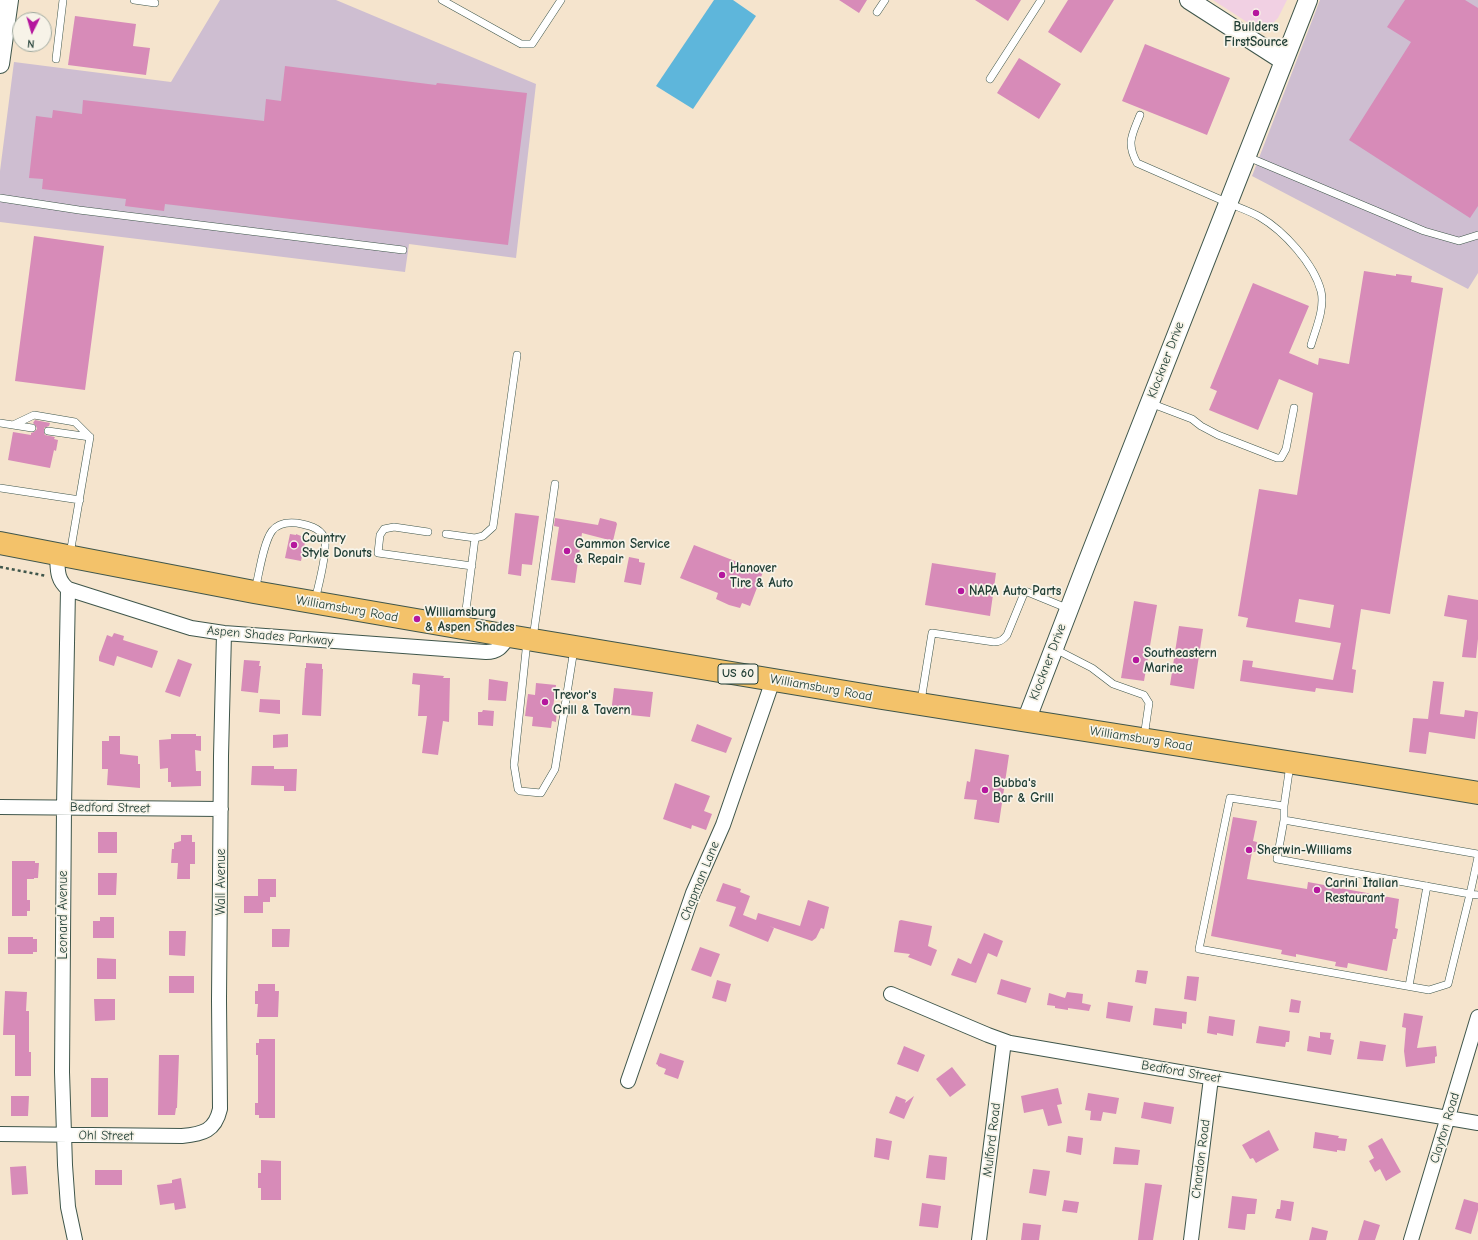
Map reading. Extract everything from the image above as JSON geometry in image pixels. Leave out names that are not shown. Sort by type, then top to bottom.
[{"type":"main road","name":"Williamsburg Road","points":[[0,544],[314,603],[574,647],[1478,793]]},
{"type":"street","points":[[0,64],[8,0]]},
{"type":"street","points":[[1189,0],[1284,61]]},
{"type":"street","name":"Klockner Drive","points":[[1026,721],[1227,203],[1308,0]]},
{"type":"street","points":[[63,556],[64,584]]},
{"type":"street","name":"Aspen Shades Parkway","points":[[64,584],[191,628],[224,633],[486,652],[494,652],[523,638]]},
{"type":"street","name":"Leonard Avenue","points":[[64,584],[62,1072],[68,1207],[75,1240]]},
{"type":"street","name":"Wall Avenue","points":[[210,1128],[218,1117],[220,1109],[219,1000],[224,633]]},
{"type":"street","name":"Chapman Lane","points":[[628,1081],[694,893],[723,825],[773,680]]},
{"type":"street","name":"Bedford Street","points":[[0,807],[221,809]]},
{"type":"street","name":"Bedford Street","points":[[892,994],[1004,1041],[1043,1049],[1478,1123]]},
{"type":"street","name":"Clayton Road","points":[[1411,1240],[1478,1017]]},
{"type":"street","name":"Mulford Road","points":[[979,1240],[1004,1041]]},
{"type":"street","name":"Chardon Road","points":[[1191,1240],[1211,1078]]},
{"type":"street","name":"Ohl Street","points":[[0,1134],[182,1136],[200,1134],[210,1128]]},
{"type":"lane","points":[[56,59],[63,0]]},
{"type":"lane","points":[[134,0],[155,3]]},
{"type":"lane","points":[[442,0],[521,44],[532,44],[561,0]]},
{"type":"lane","points":[[877,12],[885,0]]},
{"type":"lane","points":[[990,79],[1041,0]]},
{"type":"lane","points":[[1140,115],[1131,138],[1131,152],[1137,163],[1260,216],[1283,234],[1307,264],[1316,279],[1321,292],[1319,318],[1311,345]]},
{"type":"lane","points":[[1247,156],[1424,231],[1460,241],[1478,234]]},
{"type":"lane","points":[[0,198],[79,210],[403,250]]},
{"type":"lane","points":[[446,534],[475,538],[483,536],[493,527],[517,355]]},
{"type":"lane","points":[[1149,403],[1192,419],[1201,426],[1218,435],[1277,458],[1281,458],[1286,449],[1294,408]]},
{"type":"lane","points":[[13,425],[34,415],[75,422],[90,437]]},
{"type":"lane","points":[[0,423],[32,428]]},
{"type":"lane","points":[[48,431],[90,437]]},
{"type":"lane","points":[[63,556],[80,500],[90,437]]},
{"type":"lane","points":[[555,484],[523,638],[514,765],[518,789],[520,791],[541,793],[555,769],[574,647]]},
{"type":"lane","points":[[0,488],[80,500]]},
{"type":"lane","points":[[254,592],[267,543],[273,530],[278,525],[293,523],[304,524],[319,531],[324,536],[325,542],[325,551],[314,603]]},
{"type":"lane","points":[[428,532],[394,527],[384,529],[380,536],[378,553],[472,566]]},
{"type":"lane","points":[[464,628],[475,538]]},
{"type":"lane","points":[[920,704],[932,633],[1000,642],[1007,635],[1025,592],[1069,609]]},
{"type":"lane","points":[[1054,648],[1087,665],[1113,684],[1144,695],[1149,703],[1144,740]]},
{"type":"lane","points":[[1291,762],[1284,806],[1284,820],[1277,859],[1474,894]]},
{"type":"lane","points":[[1284,806],[1230,798],[1199,949],[1429,990],[1448,984],[1474,894],[1478,856],[1284,820]]},
{"type":"lane","points":[[1409,986],[1427,886]]},
{"type":"path","points":[[0,567],[64,584]]},
{"type":"shaded area","points":[[220,0],[336,0],[536,84],[516,258],[409,244],[405,272],[0,222],[0,171],[14,62],[171,82]]},
{"type":"shaded area","name":"Builders FirstSource","points":[[1213,0],[1287,0],[1278,18],[1270,26],[1253,26]]},
{"type":"shaded area","points":[[1320,0],[1478,0],[1478,273],[1468,289],[1252,176]]},
{"type":"water","points":[[714,0],[733,0],[756,16],[693,109],[656,86]]},
{"type":"building","points":[[839,0],[867,0],[859,13]]},
{"type":"building","points":[[975,0],[1021,0],[1008,21]]},
{"type":"building","points":[[1068,0],[1114,0],[1081,53],[1048,32]]},
{"type":"building","points":[[1405,0],[1465,0],[1478,8],[1478,206],[1470,218],[1349,140],[1411,42],[1387,27]]},
{"type":"building","points":[[75,16],[136,24],[133,46],[150,48],[146,75],[68,65]]},
{"type":"building","points":[[1145,44],[1230,78],[1207,135],[1122,101]]},
{"type":"building","points":[[1019,58],[1061,84],[1039,119],[997,93]]},
{"type":"building","points":[[285,66],[436,85],[437,83],[527,93],[508,245],[165,204],[164,211],[125,206],[126,199],[42,189],[43,179],[29,178],[36,116],[52,118],[53,110],[82,114],[83,100],[264,121],[266,99],[281,101]]},
{"type":"building","points":[[34,236],[104,246],[85,390],[15,381]]},
{"type":"building","points":[[1364,271],[1396,276],[1396,274],[1412,276],[1411,282],[1443,288],[1390,614],[1361,609],[1352,669],[1356,670],[1353,693],[1316,688],[1315,692],[1240,681],[1243,660],[1253,661],[1252,667],[1333,680],[1341,643],[1246,627],[1248,618],[1238,616],[1259,489],[1297,495],[1313,393],[1279,379],[1258,430],[1209,410],[1217,391],[1210,388],[1253,283],[1309,306],[1289,353],[1318,365],[1319,358],[1349,364]],"holes":[[[1299,599],[1334,605],[1330,628],[1295,622]]]},
{"type":"building","points":[[35,420],[50,423],[49,426],[44,428],[44,433],[45,435],[55,437],[54,439],[58,440],[50,468],[8,460],[13,432],[31,435],[31,433],[37,429],[33,423]]},
{"type":"building","points":[[515,513],[539,516],[532,565],[522,564],[521,576],[508,574]]},
{"type":"building","name":"Gammon Service & Repair","points":[[555,518],[598,525],[600,518],[616,522],[617,524],[613,541],[582,533],[575,583],[551,580],[559,527],[554,526]]},
{"type":"building","name":"Country Style Donuts","points":[[290,534],[296,534],[306,538],[301,561],[285,558]]},
{"type":"building","name":"Hanover Tire & Auto","points":[[694,545],[763,572],[750,606],[742,603],[740,608],[729,605],[716,599],[718,593],[680,578]]},
{"type":"building","points":[[629,557],[639,559],[639,562],[645,563],[641,585],[624,582]]},
{"type":"building","points":[[932,563],[996,573],[990,616],[925,605]]},
{"type":"building","points":[[1448,595],[1478,600],[1478,639],[1476,658],[1462,657],[1467,620],[1444,616]]},
{"type":"building","points":[[1134,601],[1157,605],[1144,681],[1121,678]]},
{"type":"building","points":[[1179,626],[1203,629],[1194,689],[1170,685]]},
{"type":"building","points":[[114,633],[124,636],[123,640],[158,651],[152,668],[117,656],[114,666],[99,661],[107,635],[112,637]]},
{"type":"building","points":[[178,659],[192,664],[180,697],[165,692]]},
{"type":"building","points":[[244,660],[260,661],[259,666],[261,666],[258,693],[241,691]]},
{"type":"building","points":[[306,663],[322,664],[321,716],[302,715]]},
{"type":"building","points":[[413,673],[450,678],[449,722],[443,721],[438,755],[422,753],[427,716],[418,716],[420,685],[412,684]]},
{"type":"building","points":[[489,679],[508,682],[506,701],[488,700]]},
{"type":"building","points":[[1433,681],[1444,682],[1440,714],[1464,717],[1465,710],[1478,712],[1475,739],[1429,732],[1426,754],[1409,752],[1413,718],[1428,719]]},
{"type":"building","points":[[536,683],[556,685],[553,708],[557,709],[556,722],[552,721],[551,728],[532,726],[533,717],[525,716],[528,694],[535,695]]},
{"type":"building","points":[[614,688],[653,692],[650,717],[611,713]]},
{"type":"building","points":[[260,699],[280,700],[280,714],[259,712]]},
{"type":"building","points":[[483,710],[494,711],[493,726],[478,725],[478,712],[482,712]]},
{"type":"building","points":[[697,724],[732,738],[726,753],[691,741]]},
{"type":"building","points":[[171,734],[196,734],[196,736],[201,736],[201,751],[195,750],[196,771],[201,771],[201,786],[171,787],[171,782],[168,782],[168,768],[160,769],[159,740],[171,739]]},
{"type":"building","points":[[288,734],[288,747],[273,748],[273,735]]},
{"type":"building","points":[[109,736],[120,736],[120,754],[138,756],[138,764],[140,764],[140,788],[107,785],[108,769],[102,769],[102,741],[109,741]]},
{"type":"building","name":"Bubba's Bar & Grill","points":[[975,749],[1009,755],[999,823],[974,819],[977,800],[964,799],[967,781],[970,782]]},
{"type":"building","points":[[252,766],[274,766],[274,769],[297,769],[296,791],[284,791],[284,786],[251,785]]},
{"type":"building","points":[[675,783],[710,796],[704,811],[712,814],[706,830],[692,825],[691,829],[663,819]]},
{"type":"building","points":[[1233,817],[1257,821],[1253,841],[1257,842],[1256,852],[1252,852],[1247,879],[1307,889],[1308,882],[1399,899],[1395,928],[1398,929],[1396,939],[1393,939],[1387,971],[1348,963],[1347,968],[1335,966],[1336,962],[1296,954],[1296,957],[1281,954],[1282,950],[1211,936]]},
{"type":"building","points":[[98,832],[117,832],[117,853],[98,853]]},
{"type":"building","points":[[181,835],[192,835],[192,842],[195,842],[195,864],[190,864],[190,879],[177,879],[178,863],[171,863],[174,843],[181,841]]},
{"type":"building","points":[[12,861],[35,861],[35,863],[39,863],[38,878],[27,879],[27,900],[30,900],[30,911],[27,911],[27,916],[12,916]]},
{"type":"building","points":[[98,873],[117,873],[116,895],[98,895]]},
{"type":"building","points":[[258,879],[276,879],[276,897],[270,897],[270,902],[263,902],[263,913],[244,913],[244,896],[258,896]]},
{"type":"building","points":[[723,883],[741,889],[740,892],[750,896],[743,915],[756,920],[758,913],[800,926],[808,900],[829,907],[824,929],[821,928],[816,938],[812,941],[769,926],[774,928],[768,942],[729,926],[736,907],[716,901]]},
{"type":"building","points":[[100,917],[114,917],[114,938],[93,938],[93,921],[100,921]]},
{"type":"building","points":[[901,920],[932,926],[928,946],[937,950],[931,966],[908,957],[910,954],[894,952],[899,921]]},
{"type":"building","points":[[272,929],[290,929],[289,947],[272,947]]},
{"type":"building","points":[[169,931],[186,931],[185,956],[169,955]]},
{"type":"building","points":[[984,933],[1003,941],[997,957],[988,953],[976,983],[951,975],[958,958],[971,964]]},
{"type":"building","points":[[8,937],[33,937],[33,939],[37,939],[37,952],[33,952],[33,954],[8,954]]},
{"type":"building","points":[[700,947],[720,954],[711,977],[691,970]]},
{"type":"building","points":[[97,958],[116,959],[116,979],[97,979]]},
{"type":"building","points":[[1137,970],[1148,971],[1146,984],[1135,982]]},
{"type":"building","points":[[169,976],[194,976],[194,993],[169,993]]},
{"type":"building","points":[[1187,976],[1199,977],[1196,1001],[1184,999]]},
{"type":"building","points":[[1001,979],[1031,988],[1026,1003],[997,994]]},
{"type":"building","points":[[717,980],[731,984],[726,1002],[712,998]]},
{"type":"building","points":[[258,984],[275,984],[275,991],[279,991],[278,1017],[257,1017],[258,1004],[255,1004],[255,991],[258,991]]},
{"type":"building","points":[[5,991],[27,992],[26,1011],[29,1011],[29,1052],[31,1052],[31,1076],[15,1076],[15,1035],[3,1035]]},
{"type":"building","points":[[1067,992],[1083,994],[1082,1003],[1091,1005],[1089,1011],[1068,1008],[1068,1010],[1047,1005],[1049,993],[1065,998]]},
{"type":"building","points":[[94,999],[115,999],[115,1020],[95,1021]]},
{"type":"building","points":[[1291,999],[1301,1001],[1299,1013],[1289,1012]]},
{"type":"building","points":[[1108,1002],[1133,1006],[1130,1022],[1106,1018]]},
{"type":"building","points":[[1155,1008],[1187,1012],[1186,1024],[1182,1023],[1182,1029],[1153,1025]]},
{"type":"building","points":[[1404,1013],[1423,1016],[1417,1048],[1436,1046],[1437,1056],[1435,1057],[1435,1063],[1406,1067],[1404,1051],[1406,1028],[1402,1027]]},
{"type":"building","points":[[1209,1016],[1235,1020],[1233,1036],[1207,1033]]},
{"type":"building","points":[[1259,1026],[1290,1031],[1289,1042],[1286,1042],[1285,1047],[1256,1043]]},
{"type":"building","points":[[1320,1032],[1331,1033],[1330,1039],[1334,1040],[1331,1055],[1307,1051],[1309,1036],[1320,1038]]},
{"type":"building","points":[[259,1039],[275,1039],[275,1118],[259,1118],[259,1115],[255,1115],[255,1103],[258,1103],[258,1055],[256,1055],[256,1043],[259,1043]]},
{"type":"building","points":[[1360,1041],[1386,1045],[1383,1061],[1357,1059]]},
{"type":"building","points":[[904,1046],[925,1055],[918,1072],[897,1064]]},
{"type":"building","points":[[660,1053],[684,1061],[678,1079],[664,1074],[666,1069],[656,1064]]},
{"type":"building","points":[[159,1055],[179,1055],[177,1108],[175,1115],[158,1115]]},
{"type":"building","points":[[952,1067],[966,1085],[950,1097],[936,1079]]},
{"type":"building","points":[[91,1078],[108,1078],[108,1117],[91,1117]]},
{"type":"building","points":[[1058,1088],[1062,1104],[1057,1105],[1062,1123],[1048,1126],[1043,1109],[1024,1113],[1021,1096]]},
{"type":"building","points":[[1088,1093],[1119,1098],[1116,1114],[1103,1112],[1101,1121],[1090,1120],[1091,1111],[1085,1110]]},
{"type":"building","points":[[11,1096],[29,1096],[28,1116],[11,1116]]},
{"type":"building","points":[[896,1096],[906,1100],[905,1103],[914,1096],[904,1119],[889,1113]]},
{"type":"building","points":[[1144,1102],[1174,1107],[1171,1124],[1141,1118]]},
{"type":"building","points":[[1269,1130],[1279,1150],[1256,1163],[1253,1158],[1250,1159],[1242,1145]]},
{"type":"building","points":[[1315,1132],[1339,1136],[1338,1138],[1347,1139],[1345,1151],[1337,1150],[1337,1152],[1313,1148]]},
{"type":"building","points":[[1068,1136],[1083,1138],[1081,1155],[1066,1152]]},
{"type":"building","points":[[876,1138],[892,1141],[889,1160],[874,1157]]},
{"type":"building","points":[[1382,1138],[1401,1172],[1386,1181],[1380,1169],[1375,1172],[1369,1161],[1374,1158],[1368,1146]]},
{"type":"building","points":[[1115,1147],[1140,1150],[1138,1165],[1113,1164]]},
{"type":"building","points":[[929,1155],[947,1157],[945,1180],[926,1178]]},
{"type":"building","points":[[261,1160],[281,1161],[281,1200],[261,1200],[261,1188],[258,1188],[258,1173],[261,1173]]},
{"type":"building","points":[[26,1166],[28,1194],[12,1195],[10,1167]]},
{"type":"building","points":[[1033,1169],[1050,1171],[1046,1196],[1029,1193]]},
{"type":"building","points":[[95,1170],[122,1170],[122,1185],[95,1185]]},
{"type":"building","points":[[181,1178],[186,1208],[175,1210],[174,1203],[160,1205],[157,1185],[172,1183],[172,1180]]},
{"type":"building","points":[[1145,1183],[1162,1185],[1153,1240],[1138,1240]]},
{"type":"building","points":[[1232,1196],[1257,1199],[1255,1214],[1247,1214],[1245,1230],[1228,1228]]},
{"type":"building","points":[[1464,1199],[1478,1203],[1478,1210],[1471,1234],[1455,1229]]},
{"type":"building","points":[[1064,1200],[1079,1202],[1077,1213],[1062,1211]]},
{"type":"building","points":[[1281,1200],[1294,1202],[1291,1221],[1275,1218],[1277,1209],[1280,1209]]},
{"type":"building","points":[[922,1203],[941,1206],[938,1228],[919,1226]]},
{"type":"building","points":[[1364,1220],[1380,1225],[1375,1240],[1358,1240]]},
{"type":"building","points":[[1023,1223],[1041,1225],[1039,1240],[1021,1240]]},
{"type":"building","points":[[1312,1227],[1328,1231],[1326,1240],[1309,1240]]},
{"type":"place","name":"Builders FirstSource","points":[[1256,13]]},
{"type":"place","name":"Country Style Donuts","points":[[294,545]]},
{"type":"place","name":"Gammon Service & Repair","points":[[567,551]]},
{"type":"place","name":"Hanover Tire & Auto","points":[[722,575]]},
{"type":"place","name":"NAPA Auto Parts","points":[[961,591]]},
{"type":"place","name":"Williamsburg & Aspen Shades","points":[[417,619]]},
{"type":"place","name":"Southeastern Marine","points":[[1136,660]]},
{"type":"place","name":"Trevor's Grill & Tavern","points":[[545,702]]},
{"type":"place","name":"Bubba's Bar & Grill","points":[[985,790]]},
{"type":"place","name":"Sherwin-Williams","points":[[1249,850]]},
{"type":"place","name":"Carini Italian Restaurant","points":[[1317,890]]}]
